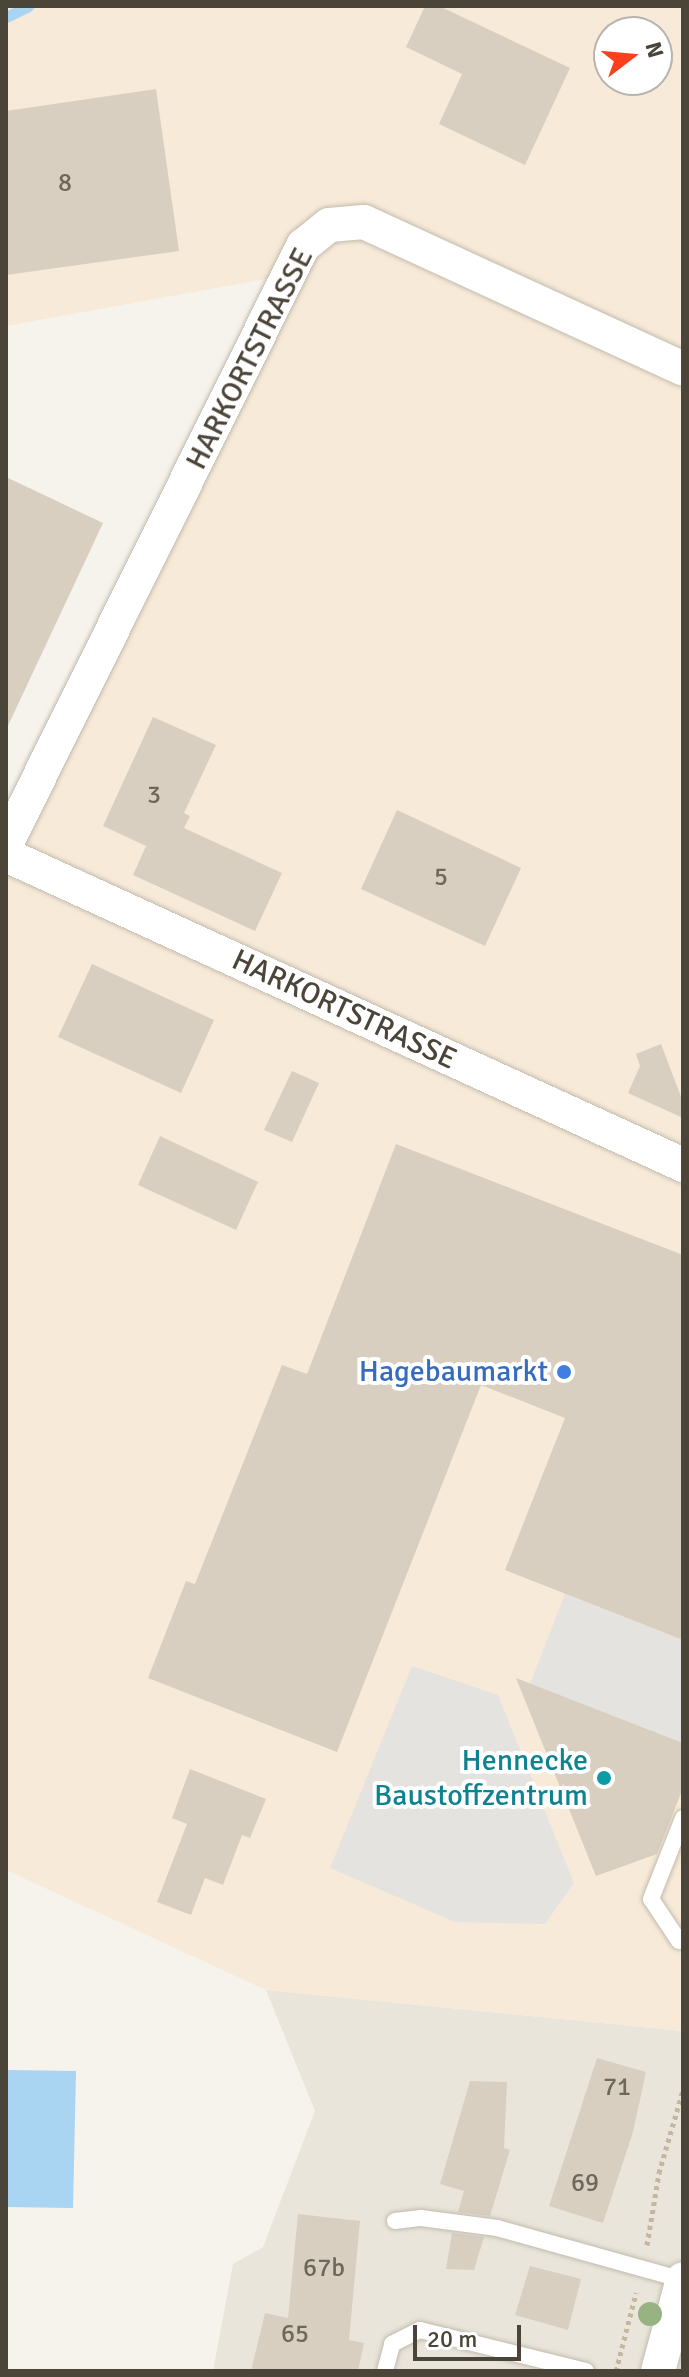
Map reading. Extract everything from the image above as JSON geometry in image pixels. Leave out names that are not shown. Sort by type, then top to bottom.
[{"type":"street","name":"HARKORTSTRASSE","points":[[6,844],[303,246],[329,225],[364,222],[683,369]]},
{"type":"street","name":"HARKORTSTRASSE","points":[[6,855],[683,1165]]},
{"type":"street","points":[[658,2371],[683,2279]]},
{"type":"lane","points":[[679,1941],[651,1899],[683,1818]]},
{"type":"lane","points":[[395,2221],[421,2218],[497,2228],[683,2279]]},
{"type":"lane","points":[[385,2371],[392,2344],[420,2330],[586,2371]]},
{"type":"path","points":[[616,2371],[642,2268],[659,2173],[683,2090]]},
{"type":"shaded area","points":[[6,6],[683,6],[683,2031],[266,1990],[6,1870],[6,805],[282,276],[6,326]]},
{"type":"shaded area","points":[[565,1594],[683,1640],[683,1743],[530,1684]]},
{"type":"shaded area","points":[[412,1666],[498,1695],[574,1883],[545,1924],[455,1922],[330,1868]]},
{"type":"shaded area","points":[[266,1990],[683,2031],[683,2371],[213,2371],[233,2264],[263,2247],[315,2111]]},
{"type":"water","points":[[6,2070],[76,2071],[73,2208],[6,2207]]},
{"type":"building","points":[[425,6],[439,6],[570,68],[525,165],[439,124],[462,74],[406,47]]},
{"type":"building","points":[[156,89],[179,251],[6,275],[6,111]]},
{"type":"building","points":[[6,477],[103,523],[6,730]]},
{"type":"building","points":[[153,717],[216,745],[184,813],[190,816],[184,828],[282,873],[255,931],[133,875],[146,846],[103,826]]},
{"type":"building","points":[[397,810],[521,868],[485,946],[361,889]]},
{"type":"building","points":[[92,964],[214,1020],[181,1093],[58,1037]]},
{"type":"building","points":[[661,1044],[683,1102],[683,1118],[628,1093],[640,1066],[636,1054]]},
{"type":"building","points":[[292,1071],[319,1083],[292,1142],[264,1130]]},
{"type":"building","points":[[160,1136],[258,1182],[236,1230],[138,1185]]},
{"type":"building","points":[[396,1144],[683,1255],[683,1640],[505,1570],[565,1418],[481,1385],[337,1752],[148,1678],[186,1581],[195,1584],[282,1365],[307,1374]]},
{"type":"building","name":"Hennecke Baustoffzentrum","points":[[516,1678],[683,1743],[683,1788],[657,1854],[596,1876]]},
{"type":"building","points":[[190,1769],[266,1799],[250,1838],[242,1835],[223,1885],[205,1878],[191,1915],[157,1902],[187,1824],[172,1818]]},
{"type":"building","points":[[597,2058],[646,2072],[633,2132],[603,2223],[549,2206]]},
{"type":"building","points":[[470,2081],[507,2082],[504,2148],[510,2150],[490,2216],[458,2212],[464,2191],[440,2184]]},
{"type":"building","points":[[298,2214],[360,2221],[349,2340],[364,2343],[358,2371],[251,2371],[265,2313],[288,2318]]},
{"type":"building","points":[[452,2233],[484,2237],[474,2270],[446,2269]]},
{"type":"building","points":[[530,2266],[581,2279],[568,2330],[515,2315]]},
{"type":"waterway","points":[[6,17],[29,6]]},
{"type":"place","name":"Hagebaumarkt","points":[[564,1372]]},
{"type":"place","name":"Hennecke Baustoffzentrum","points":[[604,1778]]}]
